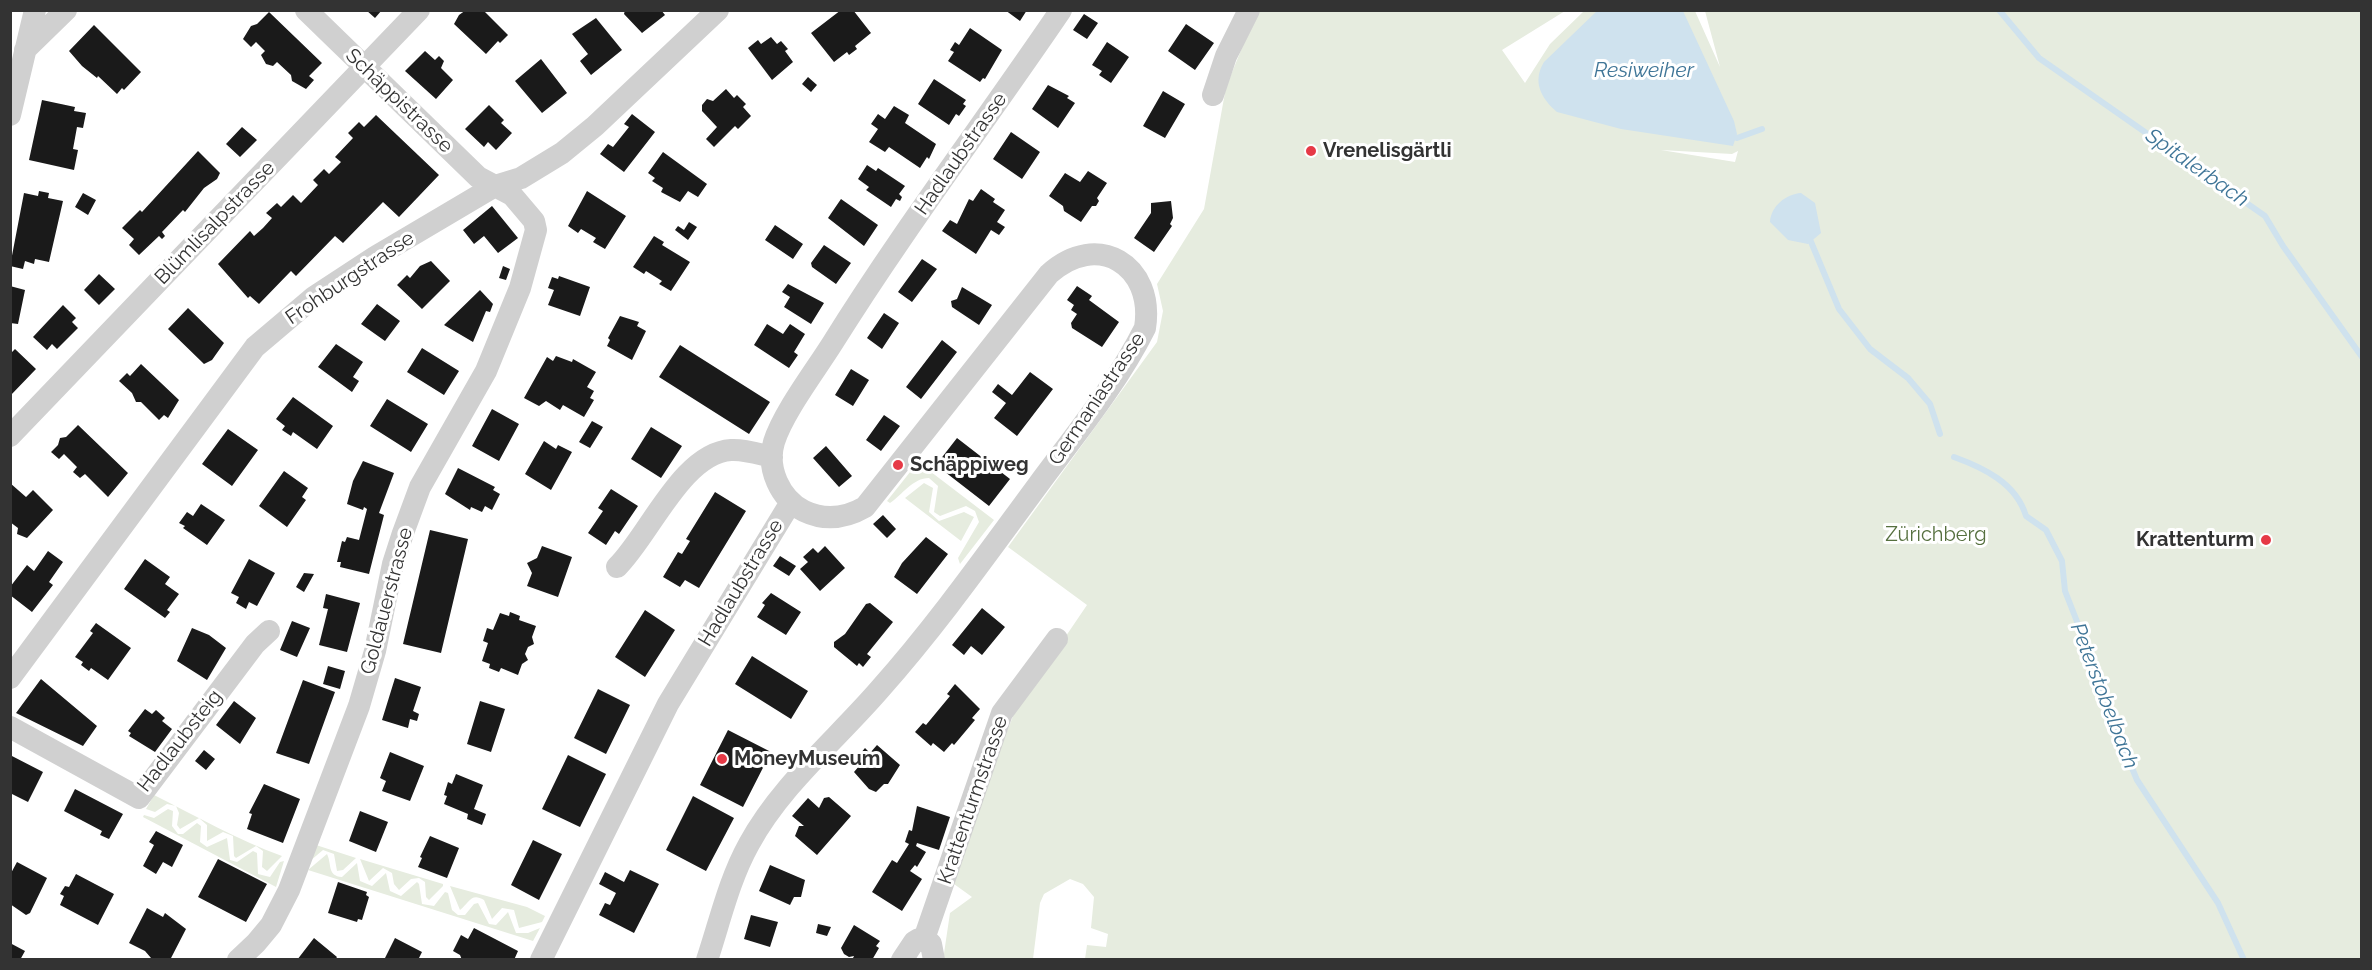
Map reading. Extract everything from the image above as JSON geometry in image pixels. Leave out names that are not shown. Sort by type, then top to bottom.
[{"type":"street","points":[[10,115],[19,54],[35,10]]},
{"type":"street","points":[[19,54],[66,10]]},
{"type":"street","name":"Schäppistrasse","points":[[306,10],[478,177],[495,186]]},
{"type":"street","name":"Blümlisalpstrasse","points":[[10,436],[419,10]]},
{"type":"street","name":"Frohburgstrasse","points":[[10,678],[255,346],[314,297],[357,268],[495,186],[521,178],[562,153],[595,126],[718,10]]},
{"type":"street","name":"Hadlaubstrasse","points":[[542,960],[668,704],[791,502],[781,490],[773,470],[772,457],[780,428],[860,300],[1061,10]]},
{"type":"street","points":[[1213,95],[1226,56],[1249,10]]},
{"type":"street","name":"Goldauerstrasse","points":[[238,960],[271,924],[289,890],[359,706],[375,651],[393,564],[410,514],[440,450],[486,371],[520,288],[536,226],[512,195],[495,186]]},
{"type":"street","name":"Germaniastrasse","points":[[707,960],[733,879],[763,820],[881,689],[969,578],[1081,426],[1137,344],[1145,328],[1148,309],[1145,291],[1136,276],[1121,262],[1101,255],[1077,256],[1060,264],[1049,274],[865,507],[846,516],[825,517],[808,513],[791,502]]},
{"type":"street","points":[[617,567],[633,552],[686,474],[703,462],[729,450],[772,457]]},
{"type":"street","name":"Hadlaubsteig","points":[[10,727],[139,798],[255,644],[269,631]]},
{"type":"street","name":"Krattenturmstrasse","points":[[924,939],[1002,713],[1057,639]]},
{"type":"street","points":[[902,960],[916,940],[924,939],[934,949],[934,960]]},
{"type":"green space","name":"Zürichberg","points":[[1257,11],[1565,11],[1502,50],[1525,83],[1550,44],[1584,11],[1695,11],[1720,67],[1705,11],[2361,11],[2361,959],[1085,959],[1087,945],[1106,947],[1108,934],[1091,928],[1094,897],[1083,884],[1070,879],[1044,894],[1040,903],[1033,959],[943,960],[950,913],[972,897],[954,884],[988,780],[1015,711],[1087,605],[1008,547],[1157,342],[1163,311],[1157,284],[1204,209],[1226,87]],"holes":[[[1661,150],[1732,154],[1738,151],[1735,162]]]},
{"type":"green space","points":[[918,462],[994,520],[960,564],[958,558],[979,522],[975,511],[966,506],[940,516],[934,512],[938,486],[929,478],[913,484],[890,503],[887,501]]},
{"type":"green space","points":[[924,483],[933,488],[929,512],[939,521],[964,512],[974,517],[961,541],[905,498]]},
{"type":"green space","points":[[154,795],[175,806],[167,804],[155,812],[146,809]]},
{"type":"green space","points":[[176,806],[199,818],[180,829],[177,825],[179,813]]},
{"type":"green space","points":[[168,809],[173,811],[172,826],[178,834],[183,834],[197,823],[201,826],[200,842],[207,847],[227,838],[230,860],[237,862],[253,851],[257,853],[258,874],[270,877],[280,862],[284,861],[276,887],[143,817],[144,815],[154,818]]},
{"type":"green space","points":[[199,818],[249,843],[282,856],[267,871],[262,867],[263,851],[256,846],[236,858],[233,836],[223,832],[207,841],[207,825]]},
{"type":"green space","points":[[316,845],[356,858],[343,870],[337,871],[334,854],[323,850],[310,861]]},
{"type":"green space","points":[[327,854],[332,872],[337,876],[342,877],[357,863],[360,881],[372,886],[386,873],[390,891],[401,896],[417,882],[422,904],[434,906],[445,892],[448,893],[452,910],[458,915],[465,915],[474,904],[478,903],[489,924],[496,925],[508,912],[516,933],[528,933],[540,928],[533,941],[308,870]]},
{"type":"green space","points":[[360,859],[443,884],[443,886],[429,900],[426,897],[425,882],[419,878],[411,879],[399,890],[394,884],[392,873],[383,868],[369,881]]},
{"type":"green space","points":[[450,886],[527,907],[545,916],[542,922],[519,928],[514,910],[502,908],[492,919],[484,900],[476,897],[470,899],[460,910]]},
{"type":"water","name":"Resiweiher","points":[[1597,11],[1683,11],[1734,121],[1737,134],[1733,146],[1621,129],[1557,112],[1551,107],[1540,89],[1540,69],[1544,62]]},
{"type":"water","points":[[1801,193],[1815,203],[1821,233],[1808,244],[1788,240],[1770,222],[1773,211],[1780,202]]},
{"type":"building","points":[[366,10],[382,10],[375,18]]},
{"type":"building","points":[[466,10],[483,10],[508,35],[500,43],[498,41],[486,54],[454,24],[459,15]]},
{"type":"building","points":[[625,10],[661,10],[665,15],[642,33],[624,14]]},
{"type":"building","points":[[841,10],[853,10],[871,33],[855,46],[857,49],[849,55],[847,52],[834,62],[811,33]]},
{"type":"building","points":[[1005,10],[1027,10],[1020,21]]},
{"type":"building","points":[[269,12],[322,63],[309,76],[314,80],[306,89],[292,81],[291,75],[277,62],[273,66],[266,64],[261,55],[265,51],[256,42],[251,47],[243,39],[251,26],[257,24]]},
{"type":"building","points":[[1084,14],[1098,23],[1087,39],[1073,30]]},
{"type":"building","points":[[596,18],[622,50],[591,75],[580,61],[588,54],[572,34]]},
{"type":"building","points":[[1186,24],[1214,43],[1195,70],[1168,51]]},
{"type":"building","points":[[94,25],[141,72],[117,94],[98,76],[97,78],[82,66],[69,51]]},
{"type":"building","points":[[970,28],[1002,50],[985,79],[983,78],[980,82],[948,61],[954,52],[950,50],[955,42],[959,45]]},
{"type":"building","points":[[771,37],[777,44],[781,41],[788,49],[785,51],[793,62],[772,80],[748,48],[758,40],[761,44]]},
{"type":"building","points":[[1107,42],[1129,57],[1111,83],[1099,75],[1102,71],[1092,65]]},
{"type":"building","points":[[425,51],[435,60],[439,56],[444,61],[441,68],[453,80],[436,99],[405,71]]},
{"type":"building","points":[[541,59],[567,93],[542,113],[515,81]]},
{"type":"building","points":[[808,77],[817,85],[811,92],[802,84]]},
{"type":"building","points":[[934,79],[966,100],[963,104],[966,106],[959,116],[956,114],[949,125],[918,104]]},
{"type":"building","points":[[1048,85],[1069,96],[1067,98],[1075,103],[1058,128],[1032,109]]},
{"type":"building","points":[[726,89],[734,98],[737,95],[746,104],[743,107],[751,116],[738,129],[735,126],[714,147],[706,139],[717,127],[702,111],[702,105],[707,99],[713,101]]},
{"type":"building","points":[[1163,91],[1185,104],[1165,138],[1143,126]]},
{"type":"building","points":[[42,100],[75,107],[74,111],[86,113],[83,128],[77,127],[73,149],[78,150],[74,170],[29,160]]},
{"type":"building","points":[[489,105],[504,120],[501,123],[512,133],[496,150],[488,142],[484,147],[465,129]]},
{"type":"building","points":[[894,106],[909,115],[905,123],[936,144],[929,159],[927,157],[920,168],[889,147],[885,152],[869,142],[878,129],[871,124],[878,114],[885,119]]},
{"type":"building","points":[[632,114],[655,132],[624,172],[600,154],[608,144],[613,147],[629,127],[624,124]]},
{"type":"building","points":[[376,115],[439,175],[399,217],[383,202],[343,243],[335,236],[296,276],[291,271],[259,304],[250,296],[248,298],[218,264],[250,231],[254,236],[263,228],[272,218],[266,213],[277,203],[281,207],[293,195],[301,203],[318,185],[313,180],[324,169],[329,174],[341,162],[335,157],[353,138],[348,133],[359,122],[364,127]]},
{"type":"building","points":[[242,127],[257,140],[240,157],[226,144]]},
{"type":"building","points":[[1011,132],[1040,152],[1022,179],[993,159]]},
{"type":"building","points":[[198,151],[220,173],[217,179],[204,188],[185,212],[183,210],[162,232],[165,236],[162,239],[159,236],[139,255],[129,245],[134,239],[122,228],[140,210],[142,212]]},
{"type":"building","points":[[663,152],[707,184],[698,197],[688,191],[680,202],[661,192],[663,188],[652,181],[655,178],[648,173]]},
{"type":"building","points":[[867,165],[876,171],[878,168],[905,186],[899,194],[902,197],[900,201],[896,199],[891,207],[866,190],[869,187],[858,179]]},
{"type":"building","points":[[1088,171],[1107,183],[1097,198],[1099,201],[1096,206],[1092,206],[1081,222],[1064,211],[1063,206],[1049,196],[1065,173],[1080,182]]},
{"type":"building","points":[[981,189],[995,199],[993,202],[1005,210],[997,222],[1005,227],[999,235],[991,230],[976,254],[942,231],[950,220],[957,224],[969,199],[973,201]]},
{"type":"building","points":[[39,191],[49,193],[48,198],[63,201],[49,262],[35,259],[34,264],[25,261],[23,269],[10,266],[24,193],[38,196]]},
{"type":"building","points":[[587,191],[626,216],[605,249],[593,242],[596,238],[581,229],[578,233],[568,226]]},
{"type":"building","points":[[83,193],[96,200],[88,215],[75,207]]},
{"type":"building","points":[[841,199],[878,225],[864,246],[828,218]]},
{"type":"building","points":[[1171,201],[1173,218],[1170,224],[1172,226],[1154,252],[1134,238],[1151,213],[1151,203]]},
{"type":"building","points":[[492,206],[518,238],[498,253],[484,236],[474,244],[463,230]]},
{"type":"building","points":[[689,222],[697,227],[688,240],[675,230],[678,226],[684,230]]},
{"type":"building","points":[[775,225],[803,244],[793,259],[765,240]]},
{"type":"building","points":[[654,236],[664,242],[662,245],[690,262],[671,291],[659,284],[662,281],[646,271],[644,274],[633,267]]},
{"type":"building","points":[[824,245],[851,263],[836,284],[812,267],[811,263]]},
{"type":"building","points":[[922,259],[937,269],[912,302],[898,292]]},
{"type":"building","points":[[431,261],[450,281],[422,309],[397,285],[407,275],[410,278],[420,266]]},
{"type":"building","points":[[503,266],[510,269],[506,280],[499,278]]},
{"type":"building","points":[[99,274],[115,289],[99,305],[84,290]]},
{"type":"building","points":[[559,276],[590,287],[580,316],[548,305],[554,290],[548,288],[552,277],[558,279]]},
{"type":"building","points":[[788,284],[824,303],[811,324],[784,307],[790,297],[782,292]]},
{"type":"building","points":[[10,286],[25,290],[18,324],[10,323]]},
{"type":"building","points":[[1077,286],[1092,296],[1089,300],[1119,322],[1102,347],[1072,328],[1071,323],[1077,314],[1071,310],[1074,305],[1067,300]]},
{"type":"building","points":[[962,287],[992,305],[979,325],[952,307],[951,301],[957,299]]},
{"type":"building","points":[[480,290],[493,304],[490,312],[486,311],[473,342],[444,325]]},
{"type":"building","points":[[377,304],[400,321],[385,341],[361,324]]},
{"type":"building","points":[[63,305],[76,318],[72,322],[78,328],[57,349],[52,344],[47,350],[33,337]]},
{"type":"building","points":[[188,308],[224,343],[212,360],[204,364],[168,329]]},
{"type":"building","points":[[884,313],[899,323],[882,349],[867,338]]},
{"type":"building","points":[[620,316],[639,322],[637,326],[646,331],[632,360],[607,346],[610,340],[608,338]]},
{"type":"building","points":[[767,324],[783,334],[790,324],[805,334],[794,352],[798,355],[789,368],[754,345]]},
{"type":"building","points":[[942,340],[957,352],[921,399],[906,387]]},
{"type":"building","points":[[336,344],[363,362],[353,377],[359,381],[352,392],[318,367]]},
{"type":"building","points":[[680,345],[770,402],[749,434],[659,377]]},
{"type":"building","points":[[422,348],[459,371],[444,395],[407,372]]},
{"type":"building","points":[[15,349],[36,369],[10,396],[10,354]]},
{"type":"building","points":[[556,356],[572,362],[573,359],[596,372],[587,387],[594,391],[590,398],[594,400],[584,417],[563,405],[560,410],[546,401],[539,406],[524,398],[547,357],[553,361]]},
{"type":"building","points":[[141,364],[179,400],[168,418],[164,415],[159,420],[141,402],[136,402],[132,393],[119,381],[127,373],[130,376]]},
{"type":"building","points":[[851,369],[869,380],[853,406],[835,395]]},
{"type":"building","points":[[1030,372],[1053,389],[1017,436],[994,418],[1006,403],[992,392],[998,384],[1012,395]]},
{"type":"building","points":[[293,397],[333,426],[317,449],[293,432],[291,436],[282,430],[285,426],[276,419]]},
{"type":"building","points":[[387,399],[428,424],[411,452],[370,426]]},
{"type":"building","points":[[492,409],[519,424],[499,461],[472,446]]},
{"type":"building","points":[[884,415],[900,426],[881,451],[866,440]]},
{"type":"building","points":[[592,421],[603,427],[590,448],[579,442]]},
{"type":"building","points":[[78,425],[128,473],[108,497],[85,474],[80,478],[73,472],[77,467],[64,454],[59,459],[51,452],[58,445],[60,438],[66,437]]},
{"type":"building","points":[[651,427],[682,446],[661,478],[631,459]]},
{"type":"building","points":[[228,429],[258,450],[232,486],[202,464]]},
{"type":"building","points":[[957,438],[1010,479],[989,506],[936,465]]},
{"type":"building","points":[[544,441],[556,449],[558,445],[572,452],[551,490],[525,474]]},
{"type":"building","points":[[826,446],[852,476],[839,487],[813,458]]},
{"type":"building","points":[[363,461],[394,473],[379,513],[384,515],[369,574],[340,567],[341,562],[337,562],[342,541],[345,542],[347,537],[359,540],[367,509],[364,507],[363,510],[347,504],[353,481]]},
{"type":"building","points":[[458,468],[495,487],[493,490],[500,494],[492,510],[485,506],[482,512],[471,507],[470,510],[445,494]]},
{"type":"building","points":[[284,471],[308,488],[302,497],[306,500],[287,527],[259,506]]},
{"type":"building","points":[[10,483],[26,497],[33,490],[53,510],[27,538],[17,534],[18,528],[10,522]]},
{"type":"building","points":[[611,489],[638,506],[619,534],[615,531],[606,545],[588,533],[603,511],[598,508]]},
{"type":"building","points":[[715,492],[746,511],[699,588],[685,580],[680,587],[663,577],[678,552],[682,554],[690,541],[686,539]]},
{"type":"building","points":[[201,504],[225,520],[207,545],[179,523],[187,512],[193,516]]},
{"type":"building","points":[[883,515],[896,529],[887,538],[873,524]]},
{"type":"building","points":[[430,530],[468,539],[441,653],[403,644]]},
{"type":"building","points":[[926,537],[948,554],[917,594],[894,577],[902,563]]},
{"type":"building","points":[[542,546],[572,557],[558,597],[527,586],[532,573],[527,563],[537,558]]},
{"type":"building","points":[[825,546],[845,568],[820,591],[800,569],[808,562],[803,557],[813,548],[818,553]]},
{"type":"building","points":[[48,551],[63,562],[49,582],[53,585],[32,612],[10,595],[10,587],[27,565],[34,571]]},
{"type":"building","points":[[780,556],[796,566],[789,576],[773,566]]},
{"type":"building","points":[[145,559],[170,577],[165,584],[179,594],[167,610],[170,612],[165,618],[124,589]]},
{"type":"building","points":[[249,559],[275,573],[257,606],[249,602],[246,609],[236,603],[239,597],[231,593]]},
{"type":"building","points":[[304,573],[314,574],[304,592],[296,587]]},
{"type":"building","points":[[771,593],[801,612],[786,635],[757,617],[765,605],[762,603]]},
{"type":"building","points":[[326,594],[360,603],[347,652],[319,645],[328,609],[323,608]]},
{"type":"building","points":[[870,603],[893,622],[867,654],[871,657],[863,667],[859,663],[857,666],[834,647],[834,642],[845,634],[866,604]]},
{"type":"building","points":[[982,608],[1005,627],[982,655],[971,646],[964,655],[952,645]]},
{"type":"building","points":[[645,610],[675,630],[645,677],[615,657]]},
{"type":"building","points":[[510,612],[520,616],[519,620],[536,626],[532,637],[534,644],[528,647],[525,654],[528,660],[522,664],[518,675],[501,668],[499,672],[489,668],[490,664],[482,661],[488,643],[483,641],[487,628],[493,630],[500,613],[509,616]]},
{"type":"building","points":[[292,621],[310,628],[297,657],[280,650]]},
{"type":"building","points":[[96,623],[131,648],[108,680],[91,668],[89,671],[81,665],[83,662],[75,657],[93,633],[90,631]]},
{"type":"building","points":[[192,628],[209,635],[226,648],[207,680],[177,661]]},
{"type":"building","points":[[752,656],[808,691],[791,719],[735,684]]},
{"type":"building","points":[[328,666],[345,671],[340,689],[323,684]]},
{"type":"building","points":[[395,678],[421,687],[413,711],[419,714],[417,721],[410,719],[408,728],[382,720]]},
{"type":"building","points":[[41,679],[97,726],[83,746],[16,713]]},
{"type":"building","points":[[303,680],[335,692],[309,764],[276,753]]},
{"type":"building","points":[[955,684],[980,709],[972,718],[975,720],[954,745],[952,743],[944,752],[933,743],[931,746],[915,732],[923,723],[926,725],[950,696],[947,694]]},
{"type":"building","points":[[598,689],[630,705],[606,754],[574,738]]},
{"type":"building","points":[[234,701],[256,718],[240,744],[216,725]]},
{"type":"building","points":[[480,701],[505,709],[491,752],[467,744]]},
{"type":"building","points":[[145,709],[152,714],[156,710],[165,718],[162,721],[172,729],[155,752],[129,736],[131,733],[128,731]]},
{"type":"building","points":[[728,730],[771,752],[743,807],[700,785]]},
{"type":"building","points":[[877,745],[900,765],[888,784],[884,784],[876,792],[869,789],[854,772],[860,765],[855,760],[865,748],[870,753]]},
{"type":"building","points":[[204,750],[215,759],[206,770],[195,761]]},
{"type":"building","points":[[390,752],[424,766],[410,801],[382,791],[386,781],[380,778]]},
{"type":"building","points":[[10,755],[43,772],[28,802],[10,793]]},
{"type":"building","points":[[568,755],[606,774],[580,827],[542,809]]},
{"type":"building","points":[[456,774],[483,785],[474,809],[486,814],[482,825],[467,819],[468,814],[444,804],[448,782],[452,784]]},
{"type":"building","points":[[264,784],[300,799],[283,843],[247,829],[252,814],[249,813]]},
{"type":"building","points":[[75,789],[123,814],[109,839],[100,835],[102,831],[64,811]]},
{"type":"building","points":[[693,796],[734,818],[706,871],[666,850]]},
{"type":"building","points":[[829,797],[851,816],[817,855],[795,836],[799,826],[804,826],[792,816],[808,798],[819,808],[824,798]]},
{"type":"building","points":[[917,806],[950,817],[939,850],[917,843],[916,846],[926,852],[917,867],[915,865],[910,871],[922,879],[902,911],[872,892],[892,860],[897,863],[909,844],[905,842],[909,830],[912,831]]},
{"type":"building","points":[[360,811],[388,822],[376,852],[349,841]]},
{"type":"building","points":[[156,831],[183,845],[172,867],[163,862],[156,874],[143,866],[154,845],[149,842]]},
{"type":"building","points":[[430,836],[459,848],[447,878],[418,867]]},
{"type":"building","points":[[533,840],[562,854],[539,900],[511,885]]},
{"type":"building","points":[[218,859],[267,884],[246,922],[198,897]]},
{"type":"building","points":[[17,862],[47,878],[30,913],[26,915],[10,904],[10,875]]},
{"type":"building","points":[[770,865],[805,880],[801,897],[794,897],[790,905],[759,891]]},
{"type":"building","points":[[630,870],[659,884],[634,933],[599,915],[605,903],[610,905],[616,893],[599,884],[605,872],[624,882]]},
{"type":"building","points":[[76,874],[114,894],[98,925],[60,905],[64,896],[60,894],[65,886],[69,887]]},
{"type":"building","points":[[338,882],[367,892],[366,895],[369,897],[362,920],[358,919],[357,922],[328,913]]},
{"type":"building","points":[[147,908],[163,917],[165,913],[186,929],[170,960],[151,958],[145,951],[129,943]]},
{"type":"building","points":[[751,915],[778,922],[770,947],[744,939]]},
{"type":"building","points":[[818,924],[831,927],[827,936],[816,933]]},
{"type":"building","points":[[854,925],[880,941],[872,960],[852,960],[854,956],[849,957],[844,954],[841,948]]},
{"type":"building","points":[[474,928],[518,951],[514,960],[462,960],[460,955],[453,951],[461,935],[468,939]]},
{"type":"building","points":[[314,938],[337,957],[335,960],[297,960]]},
{"type":"building","points":[[395,938],[422,952],[418,960],[384,960]]},
{"type":"building","points":[[10,943],[25,951],[20,960],[10,960]]},
{"type":"waterway","name":"Spitalerbach","points":[[1999,10],[2039,58],[2265,216],[2283,246],[2362,357]]},
{"type":"waterway","points":[[1737,138],[1762,129]]},
{"type":"waterway","name":"Peterstobelbach","points":[[1809,237],[1839,309],[1870,349],[1908,378],[1930,404],[1940,434]]},
{"type":"waterway","name":"Peterstobelbach","points":[[1954,457],[1998,478],[2015,494],[2026,516],[2046,530],[2062,561],[2065,591],[2087,647],[2096,681],[2137,780],[2218,903],[2244,960]]},
{"type":"place","name":"Vrenelisgärtli","points":[[1311,151]]},
{"type":"place","name":"Schäppiweg","points":[[898,465]]},
{"type":"place","name":"Krattenturm","points":[[2266,540]]},
{"type":"place","name":"MoneyMuseum","points":[[722,759]]}]
